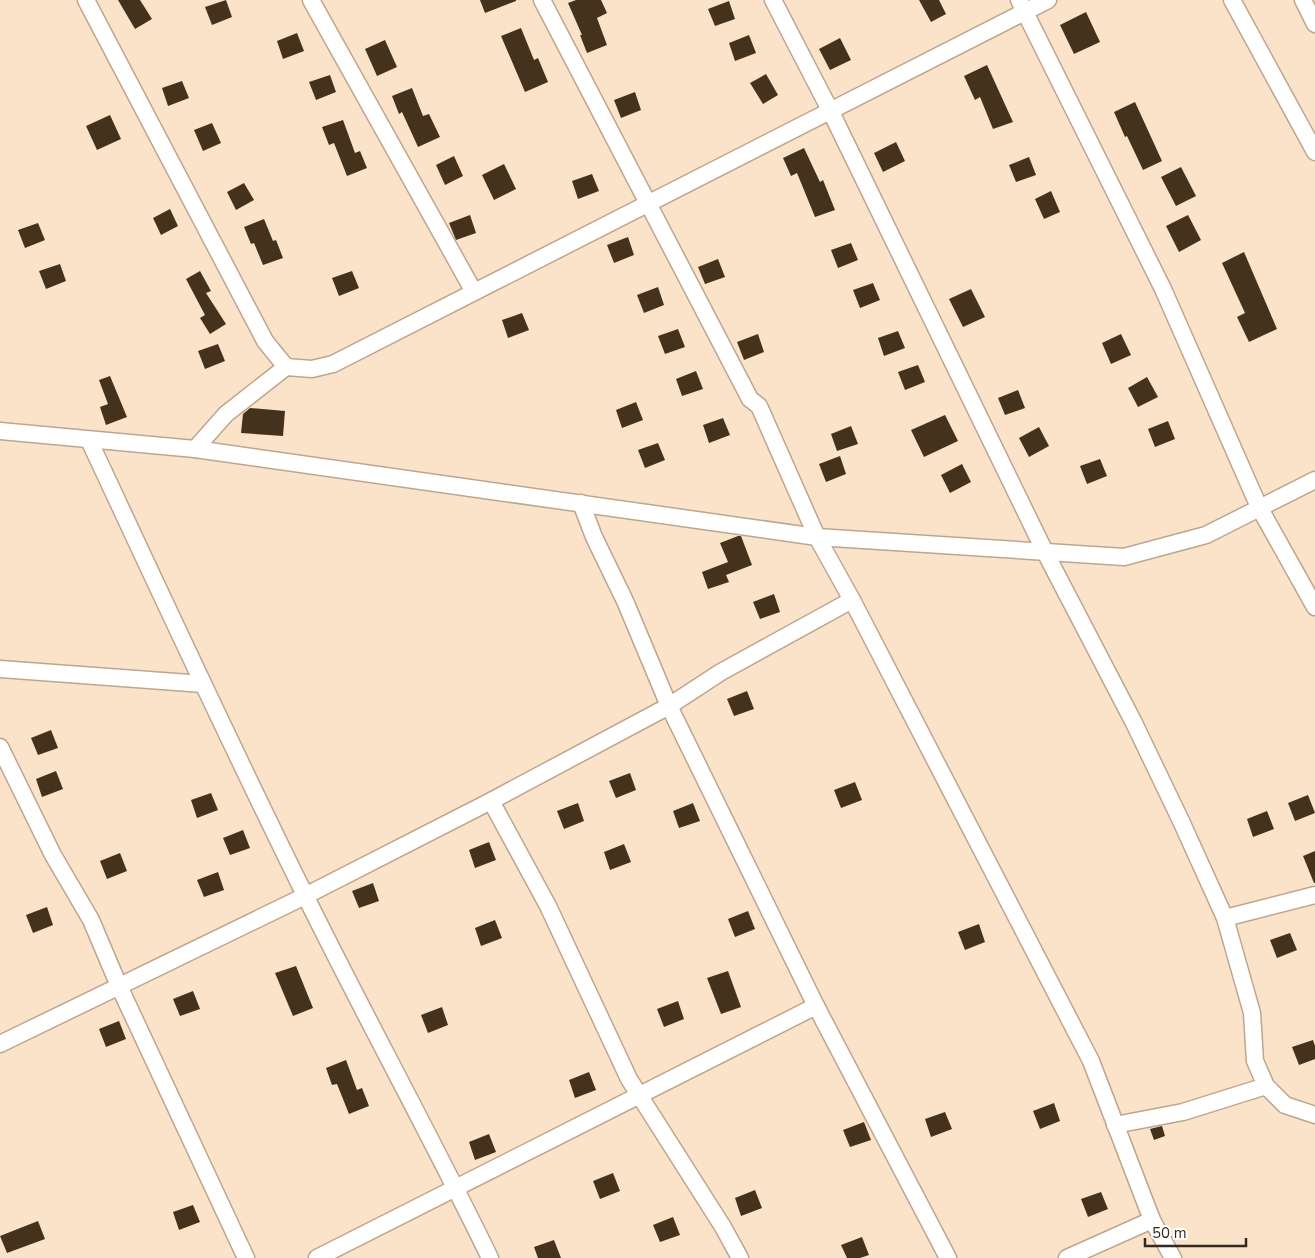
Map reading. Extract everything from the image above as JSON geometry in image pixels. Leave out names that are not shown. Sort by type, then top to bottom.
[{"type":"street","points":[[86,0],[265,340],[286,367]]},
{"type":"street","points":[[311,0],[474,292]]},
{"type":"street","points":[[542,0],[750,399],[759,406],[817,537],[852,600],[1091,1061],[1152,1220],[1173,1258]]},
{"type":"street","points":[[772,0],[831,112],[1045,552],[1138,732],[1181,821],[1225,918],[1252,1013],[1255,1061],[1266,1086],[1285,1105],[1315,1115]]},
{"type":"street","points":[[195,449],[226,414],[286,367],[312,369],[332,364],[831,112],[1022,6],[1048,0]]},
{"type":"street","points":[[1232,0],[1315,152]]},
{"type":"street","points":[[1303,0],[1315,24]]},
{"type":"street","points":[[1022,6],[1163,289],[1259,508],[1315,607]]},
{"type":"street","points":[[0,432],[195,449],[817,537],[1124,557],[1206,535],[1315,480]]},
{"type":"street","points":[[89,440],[305,896],[456,1188],[490,1258]]},
{"type":"street","points":[[581,503],[594,537],[669,706],[816,1006],[948,1258]]},
{"type":"street","points":[[0,1044],[305,896],[491,801],[669,706],[721,672],[852,600]]},
{"type":"street","points":[[0,669],[203,684]]},
{"type":"street","points":[[0,747],[53,855],[91,920],[119,986],[246,1258]]},
{"type":"street","points":[[491,801],[548,906],[629,1079],[723,1227],[740,1258]]},
{"type":"street","points":[[1225,918],[1315,895]]},
{"type":"street","points":[[317,1258],[816,1006]]},
{"type":"street","points":[[1115,1125],[1184,1112],[1266,1086]]},
{"type":"street","points":[[1067,1258],[1152,1220]]},
{"type":"building","points":[[118,0],[140,0],[152,19],[135,29]]},
{"type":"building","points":[[226,0],[232,17],[212,25],[205,7]]},
{"type":"building","points":[[480,0],[516,0],[516,1],[485,13]]},
{"type":"building","points":[[576,0],[601,0],[607,13],[597,18],[607,45],[587,53],[580,35],[582,35],[568,3]]},
{"type":"building","points":[[919,0],[939,0],[946,14],[931,22]]},
{"type":"building","points":[[729,1],[735,19],[715,26],[708,9]]},
{"type":"building","points":[[1086,12],[1100,42],[1074,54],[1060,25]]},
{"type":"building","points":[[521,28],[534,60],[538,58],[548,82],[525,92],[501,36]]},
{"type":"building","points":[[297,33],[304,51],[283,59],[277,41]]},
{"type":"building","points":[[749,35],[756,53],[735,61],[729,43]]},
{"type":"building","points":[[840,38],[851,60],[830,70],[819,49]]},
{"type":"building","points":[[385,40],[397,67],[377,76],[365,49]]},
{"type":"building","points":[[987,65],[1013,122],[993,129],[980,97],[975,100],[964,76]]},
{"type":"building","points":[[766,74],[778,95],[763,104],[750,83]]},
{"type":"building","points":[[330,75],[336,92],[316,100],[309,82]]},
{"type":"building","points":[[182,81],[189,98],[168,106],[162,88]]},
{"type":"building","points":[[412,88],[423,116],[429,114],[440,137],[418,147],[402,112],[399,114],[392,96]]},
{"type":"building","points":[[635,92],[641,110],[621,118],[614,100]]},
{"type":"building","points":[[1135,102],[1162,161],[1143,170],[1114,112]]},
{"type":"building","points":[[110,115],[121,139],[97,150],[86,126]]},
{"type":"building","points":[[343,120],[355,153],[360,151],[367,168],[347,176],[334,143],[329,145],[322,127]]},
{"type":"building","points":[[212,123],[221,143],[203,151],[194,130]]},
{"type":"building","points":[[896,142],[905,161],[883,172],[874,153]]},
{"type":"building","points":[[804,148],[820,182],[823,180],[835,210],[815,217],[797,173],[791,176],[783,158]]},
{"type":"building","points":[[454,156],[463,176],[445,185],[436,165]]},
{"type":"building","points":[[1029,157],[1036,175],[1016,182],[1009,165]]},
{"type":"building","points":[[504,164],[516,189],[494,200],[482,175]]},
{"type":"building","points":[[1181,167],[1196,196],[1176,206],[1161,177]]},
{"type":"building","points":[[592,174],[599,191],[578,199],[572,181]]},
{"type":"building","points":[[244,183],[254,200],[236,210],[227,192]]},
{"type":"building","points":[[1051,191],[1060,212],[1044,219],[1035,199]]},
{"type":"building","points":[[170,209],[178,226],[161,235],[153,218]]},
{"type":"building","points":[[470,215],[476,233],[456,240],[449,223]]},
{"type":"building","points":[[1188,215],[1201,240],[1179,252],[1166,226]]},
{"type":"building","points":[[264,219],[273,241],[276,240],[283,258],[263,265],[254,243],[251,244],[244,227]]},
{"type":"building","points":[[38,223],[45,240],[25,248],[18,230]]},
{"type":"building","points":[[628,237],[634,255],[614,263],[607,245]]},
{"type":"building","points":[[851,243],[858,260],[838,268],[831,250]]},
{"type":"building","points":[[1244,252],[1277,329],[1249,342],[1237,317],[1245,313],[1222,263]]},
{"type":"building","points":[[718,259],[725,277],[705,284],[698,267]]},
{"type":"building","points":[[60,264],[66,281],[46,289],[39,271]]},
{"type":"building","points":[[200,271],[211,291],[206,293],[226,324],[210,334],[200,318],[205,315],[186,279]]},
{"type":"building","points":[[352,271],[359,288],[339,296],[332,278]]},
{"type":"building","points":[[873,283],[880,300],[860,308],[853,290]]},
{"type":"building","points":[[658,287],[664,305],[644,313],[637,295]]},
{"type":"building","points":[[971,289],[985,317],[963,327],[949,299]]},
{"type":"building","points":[[522,313],[529,330],[508,338],[502,320]]},
{"type":"building","points":[[678,329],[685,347],[665,354],[658,336]]},
{"type":"building","points":[[898,331],[905,348],[884,356],[878,338]]},
{"type":"building","points":[[758,334],[764,352],[744,360],[737,342]]},
{"type":"building","points":[[1121,334],[1131,355],[1111,364],[1102,343]]},
{"type":"building","points":[[218,344],[225,361],[205,369],[198,351]]},
{"type":"building","points":[[918,365],[925,382],[905,390],[898,372]]},
{"type":"building","points":[[696,371],[703,389],[682,396],[676,379]]},
{"type":"building","points":[[110,376],[127,417],[106,425],[100,407],[108,404],[99,380]]},
{"type":"building","points":[[1147,377],[1158,397],[1138,407],[1128,388]]},
{"type":"building","points":[[1018,390],[1025,408],[1005,415],[998,398]]},
{"type":"building","points":[[636,402],[643,420],[622,428],[616,410]]},
{"type":"building","points":[[250,408],[285,411],[283,436],[241,433],[243,414]]},
{"type":"building","points":[[945,415],[958,441],[924,457],[911,430]]},
{"type":"building","points":[[723,418],[730,435],[709,443],[703,425]]},
{"type":"building","points":[[1168,421],[1175,439],[1155,447],[1148,429]]},
{"type":"building","points":[[851,426],[858,444],[837,451],[831,434]]},
{"type":"building","points":[[1039,427],[1049,446],[1029,457],[1019,438]]},
{"type":"building","points":[[658,443],[665,460],[645,468],[638,450]]},
{"type":"building","points":[[840,456],[846,474],[826,482],[819,464]]},
{"type":"building","points":[[1100,459],[1107,476],[1087,484],[1080,466]]},
{"type":"building","points":[[962,464],[971,482],[950,493],[941,475]]},
{"type":"building","points":[[741,536],[752,565],[726,575],[729,582],[708,589],[702,572],[728,562],[720,543]]},
{"type":"building","points":[[774,594],[780,612],[760,619],[753,602]]},
{"type":"building","points":[[747,691],[754,709],[734,716],[727,699]]},
{"type":"building","points":[[51,730],[58,748],[38,755],[31,738]]},
{"type":"building","points":[[56,771],[63,789],[42,797],[36,779]]},
{"type":"building","points":[[630,773],[636,790],[616,798],[609,781]]},
{"type":"building","points":[[855,782],[862,800],[841,808],[834,790]]},
{"type":"building","points":[[211,793],[218,810],[197,818],[191,800]]},
{"type":"building","points":[[1308,795],[1315,813],[1295,821],[1288,803]]},
{"type":"building","points":[[578,803],[584,821],[564,829],[557,811]]},
{"type":"building","points":[[693,803],[700,821],[679,828],[673,811]]},
{"type":"building","points":[[1267,811],[1274,829],[1253,837],[1247,819]]},
{"type":"building","points":[[243,830],[250,848],[230,855],[223,838]]},
{"type":"building","points":[[489,842],[496,860],[475,868],[469,850]]},
{"type":"building","points":[[624,844],[631,862],[610,870],[604,852]]},
{"type":"building","points":[[1315,851],[1315,883],[1314,883],[1303,856]]},
{"type":"building","points":[[120,853],[127,871],[107,879],[100,861]]},
{"type":"building","points":[[218,872],[224,890],[204,897],[197,880]]},
{"type":"building","points":[[373,883],[379,901],[359,908],[352,891]]},
{"type":"building","points":[[47,907],[53,925],[33,933],[26,915]]},
{"type":"building","points":[[748,911],[755,929],[735,937],[728,919]]},
{"type":"building","points":[[495,920],[502,938],[481,946],[475,928]]},
{"type":"building","points":[[979,924],[985,942],[965,950],[958,932]]},
{"type":"building","points":[[1290,933],[1297,950],[1277,958],[1270,940]]},
{"type":"building","points":[[296,966],[313,1008],[293,1016],[275,973]]},
{"type":"building","points":[[728,971],[741,1007],[721,1014],[707,978]]},
{"type":"building","points":[[193,991],[200,1009],[180,1016],[173,999]]},
{"type":"building","points":[[678,1001],[684,1019],[664,1027],[657,1009]]},
{"type":"building","points":[[442,1007],[448,1025],[428,1033],[421,1015]]},
{"type":"building","points":[[119,1021],[126,1039],[106,1047],[99,1029]]},
{"type":"building","points":[[1313,1040],[1315,1059],[1299,1065],[1292,1047]]},
{"type":"building","points":[[346,1060],[357,1090],[362,1088],[369,1106],[349,1114],[337,1084],[332,1085],[326,1068]]},
{"type":"building","points":[[589,1072],[596,1090],[575,1098],[569,1080]]},
{"type":"building","points":[[1054,1103],[1060,1121],[1040,1129],[1033,1111]]},
{"type":"building","points":[[945,1112],[952,1129],[931,1137],[925,1119]]},
{"type":"building","points":[[864,1122],[871,1140],[850,1147],[843,1130]]},
{"type":"building","points":[[1162,1126],[1165,1136],[1154,1140],[1150,1129]]},
{"type":"building","points":[[489,1134],[496,1152],[475,1160],[469,1142]]},
{"type":"building","points":[[613,1173],[620,1191],[600,1199],[593,1181]]},
{"type":"building","points":[[755,1190],[762,1208],[741,1216],[735,1198]]},
{"type":"building","points":[[1101,1192],[1108,1209],[1088,1217],[1081,1199]]},
{"type":"building","points":[[193,1205],[200,1222],[179,1230],[173,1212]]},
{"type":"building","points":[[673,1217],[680,1235],[660,1242],[653,1225]]},
{"type":"building","points":[[38,1221],[45,1239],[7,1253],[0,1236]]},
{"type":"building","points":[[862,1237],[869,1255],[860,1258],[847,1258],[841,1245]]},
{"type":"building","points":[[554,1240],[561,1258],[538,1258],[534,1247]]}]
